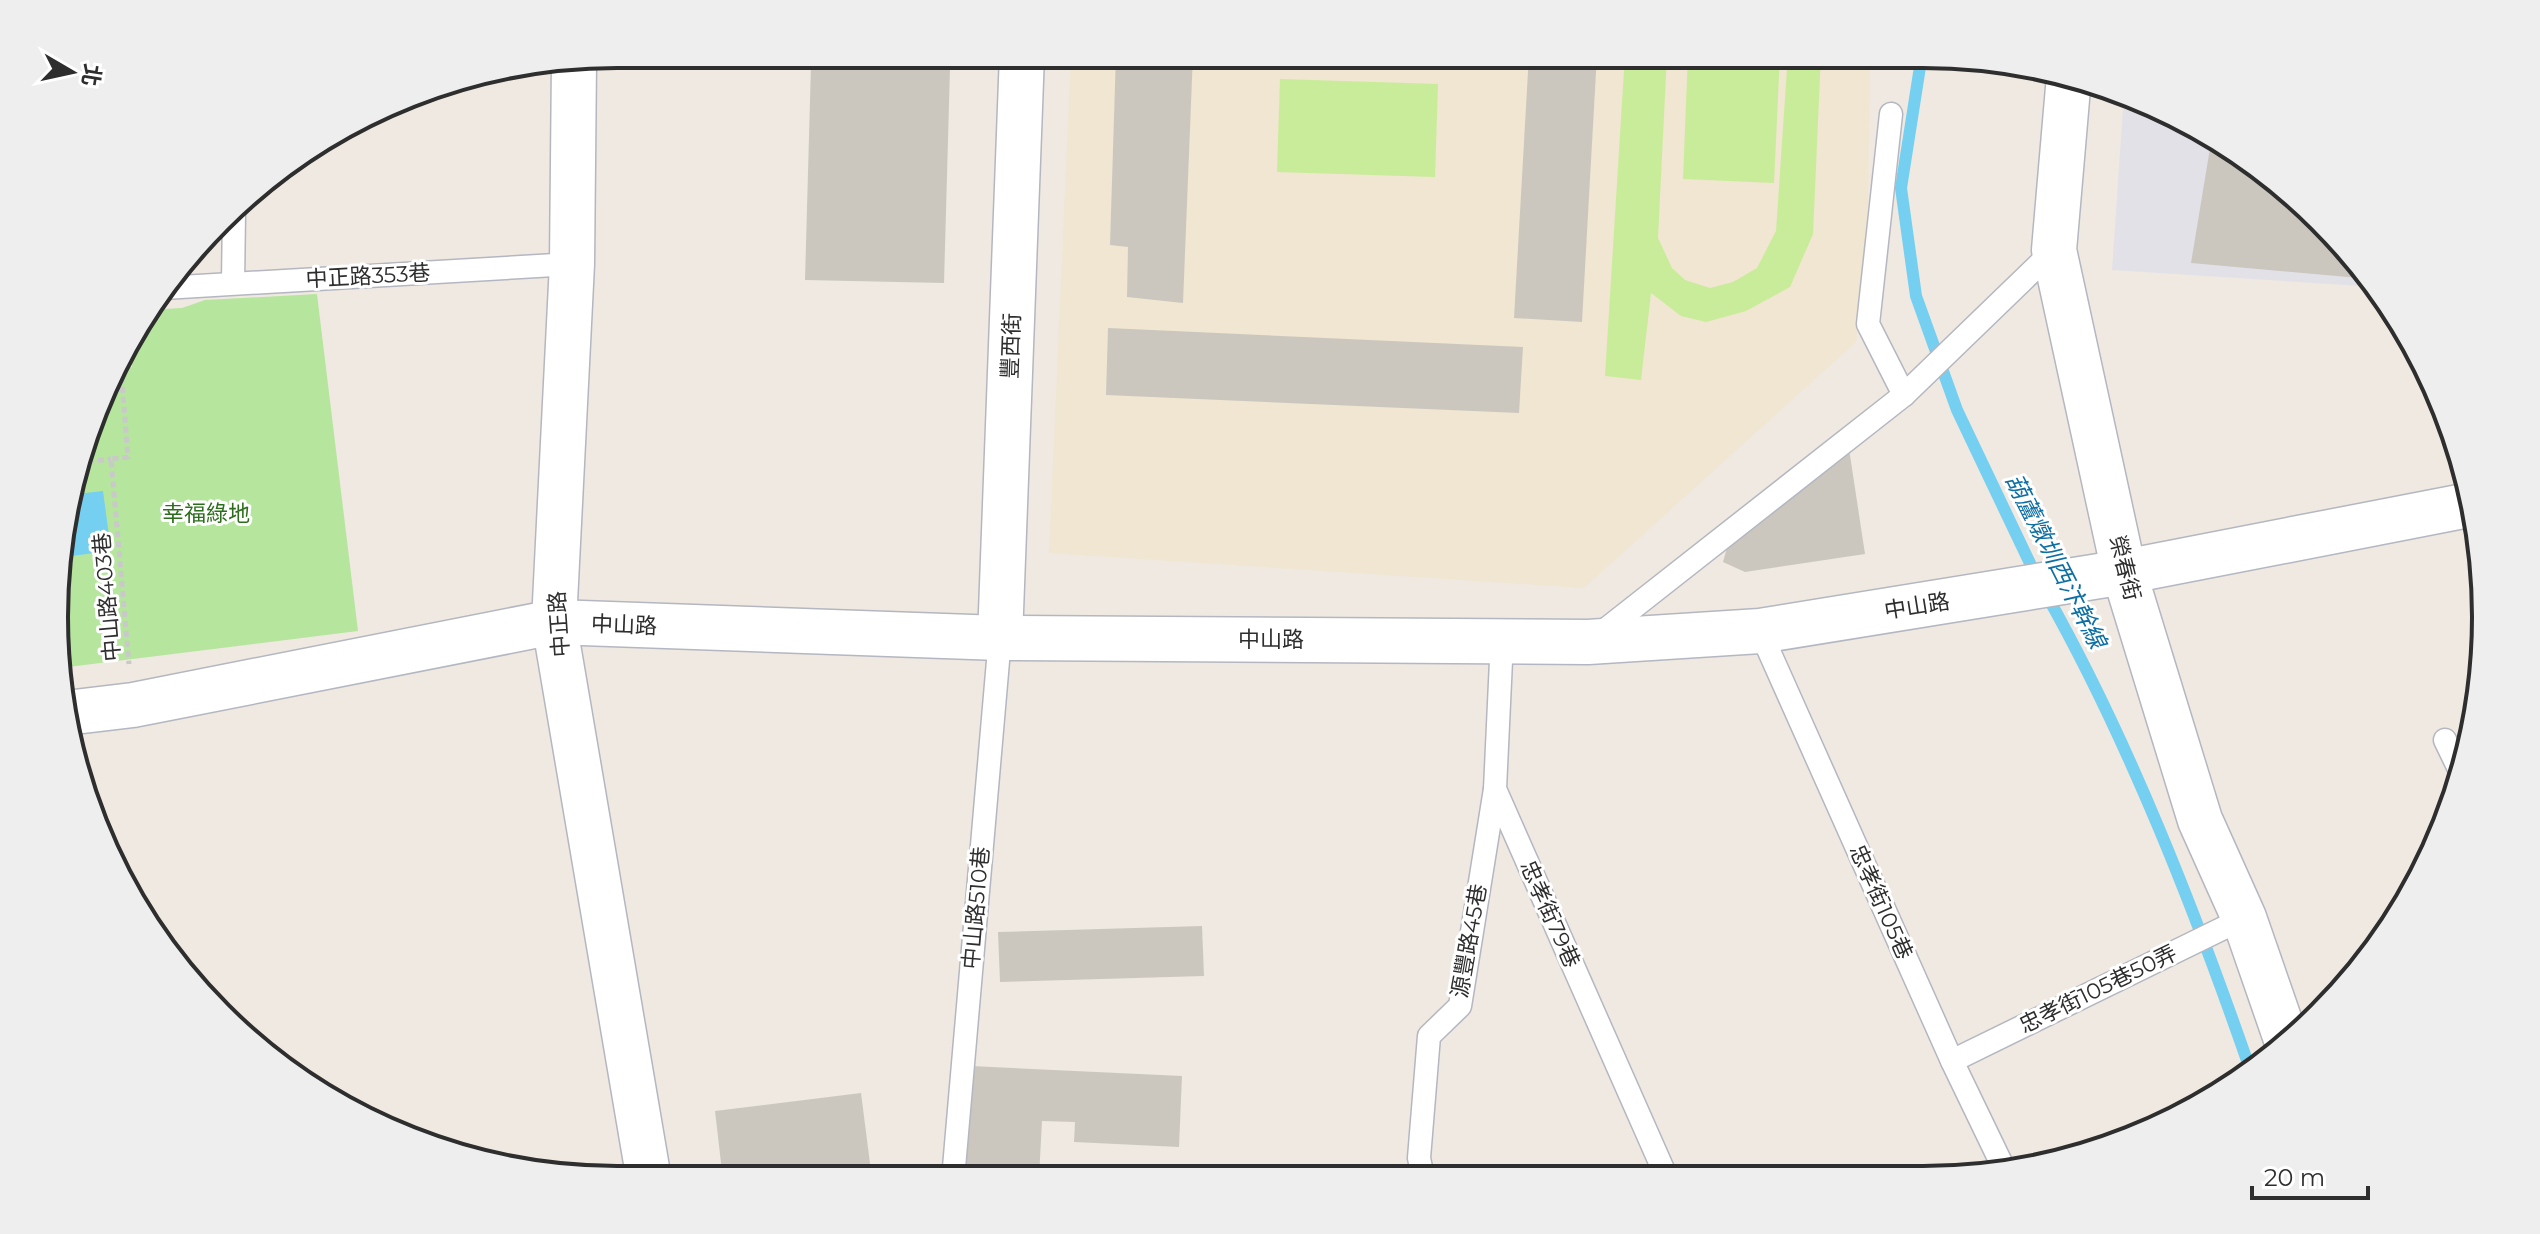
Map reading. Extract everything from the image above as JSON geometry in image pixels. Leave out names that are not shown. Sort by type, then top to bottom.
[{"type":"street","name":"豐西街","points":[[1000,638],[1021,68]]},
{"type":"street","name":"中正路","points":[[574,70],[572,264],[554,622],[647,1166]]},
{"type":"street","name":"榮春街","points":[[2068,88],[2054,250],[2124,572],[2232,924],[2282,1032]]},
{"type":"street","name":"中山路","points":[[77,712],[133,705],[554,622],[1000,638],[1502,639],[1588,642],[1760,631],[2124,572],[2460,507]]},
{"type":"lane","points":[[1891,114],[1868,324],[1904,395]]},
{"type":"lane","points":[[233,283],[234,224]]},
{"type":"lane","points":[[1588,642],[1904,395],[2054,250]]},
{"type":"lane","name":"中正路353巷","points":[[178,287],[572,264]]},
{"type":"lane","name":"忠孝街105巷","points":[[1760,631],[1952,1061],[2000,1160]]},
{"type":"lane","name":"中山路510巷","points":[[954,1166],[1000,638]]},
{"type":"lane","name":"忠孝街79巷","points":[[1502,639],[1495,789],[1662,1166]]},
{"type":"lane","points":[[2445,740],[2453,757]]},
{"type":"lane","name":"源豐路45巷","points":[[1421,1166],[1429,1036],[1460,1006],[1495,789]]},
{"type":"lane","name":"忠孝街105巷50弄","points":[[1952,1061],[2232,924]]},
{"type":"path","points":[[91,461],[128,457],[122,381]]},
{"type":"path","name":"中山路403巷","points":[[111,459],[133,705]]},
{"type":"shaded area","points":[[1070,68],[1870,68],[1868,210],[1856,342],[1584,588],[1049,553]]},
{"type":"shaded area","points":[[2123,106],[2198,142],[2257,181],[2311,229],[2361,286],[2112,270]]},
{"type":"green space","points":[[1624,68],[1666,68],[1658,238],[1672,268],[1685,280],[1710,288],[1733,282],[1757,268],[1776,231],[1787,68],[1820,68],[1813,234],[1790,287],[1746,311],[1706,322],[1681,316],[1651,293],[1641,380],[1605,376]]},
{"type":"green space","points":[[1687,68],[1779,68],[1774,183],[1683,179]]},
{"type":"green space","points":[[1280,79],[1438,84],[1435,177],[1277,172]]},
{"type":"green space","name":"幸福綠地","points":[[317,294],[358,631],[71,667],[68,617],[73,545],[97,441],[125,374],[132,367],[142,342],[163,309],[182,308],[205,300]]},
{"type":"water","points":[[103,491],[111,551],[72,556],[83,493]]},
{"type":"building","points":[[811,68],[950,68],[944,283],[805,280]]},
{"type":"building","points":[[1116,68],[1192,68],[1183,303],[1127,297],[1128,247],[1110,245]]},
{"type":"building","points":[[1528,68],[1596,68],[1582,322],[1514,318]]},
{"type":"building","points":[[2210,149],[2285,204],[2355,278],[2191,263]]},
{"type":"building","points":[[1108,328],[1523,347],[1519,413],[1106,395]]},
{"type":"building","points":[[1848,442],[1865,554],[1745,572],[1723,562],[1728,544]]},
{"type":"building","points":[[1202,926],[1204,976],[1000,982],[998,932]]},
{"type":"building","points":[[971,1066],[1182,1076],[1179,1147],[1074,1142],[1075,1122],[1042,1121],[1040,1166],[966,1166]]},
{"type":"building","points":[[861,1093],[870,1166],[721,1166],[715,1111]]},
{"type":"waterway","name":"葫蘆燉圳西汴幹線","points":[[1920,68],[1901,188],[1916,296],[1957,410],[2037,578]]},
{"type":"waterway","name":"葫蘆燉圳西汴幹線","points":[[2046,594],[2105,708],[2159,828],[2247,1060]]}]
